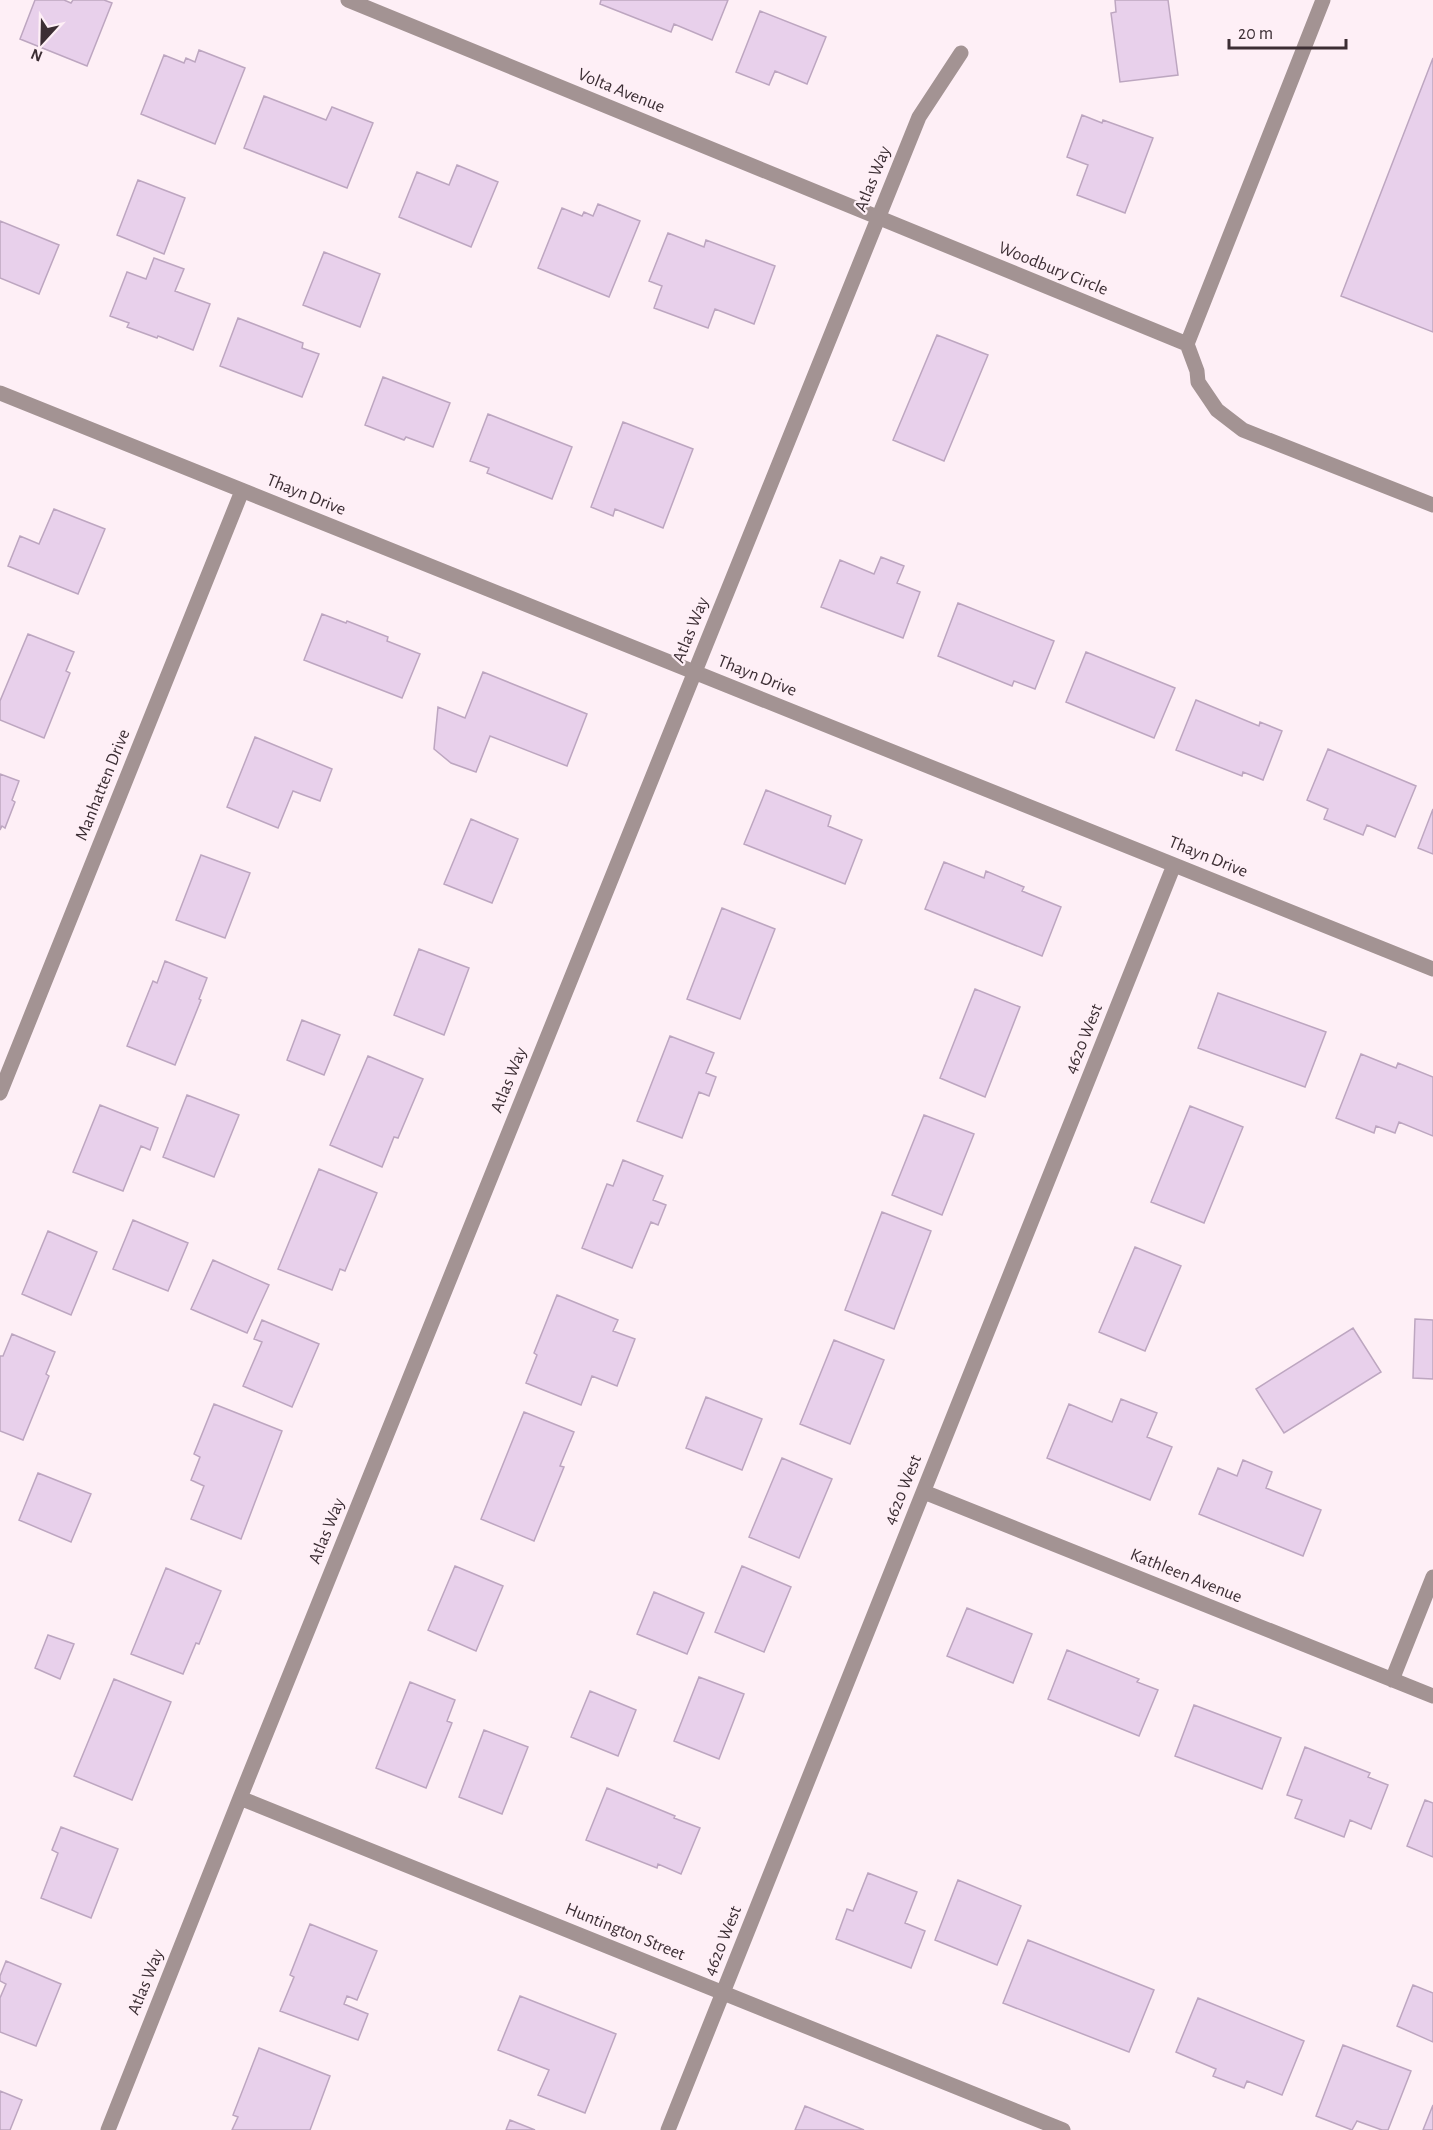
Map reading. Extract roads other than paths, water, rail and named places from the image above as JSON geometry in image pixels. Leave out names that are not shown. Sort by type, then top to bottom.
[{"type":"street","name":"Volta Avenue","points":[[348,0],[878,219]]},
{"type":"street","points":[[1323,0],[1186,344],[1197,371],[1198,382],[1217,410],[1243,430],[1433,505]]},
{"type":"street","name":"Atlas Way","points":[[108,2130],[878,219],[920,117],[961,53]]},
{"type":"street","name":"Woodbury Circle","points":[[878,219],[1186,344]]},
{"type":"street","name":"Thayn Drive","points":[[0,393],[1433,969]]},
{"type":"street","name":"Manhatten Drive","points":[[0,1093],[242,491]]},
{"type":"street","name":"4620 West","points":[[668,2130],[1174,865]]},
{"type":"street","name":"Kathleen Avenue","points":[[924,1492],[1433,1696]]},
{"type":"street","points":[[1392,1680],[1433,1577]]},
{"type":"street","name":"Huntington Street","points":[[240,1798],[1063,2130]]}]
